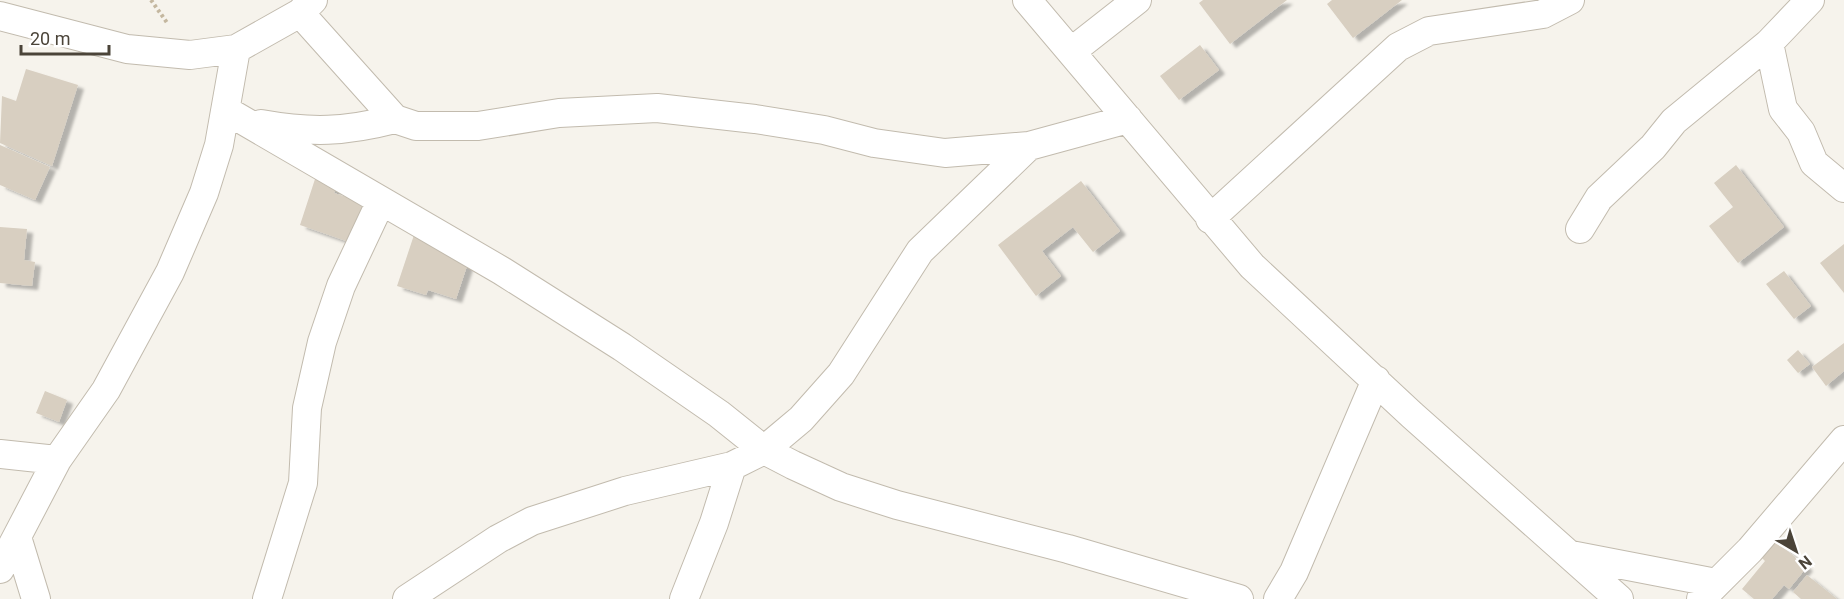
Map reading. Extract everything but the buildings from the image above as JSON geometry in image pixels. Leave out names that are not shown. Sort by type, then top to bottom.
[{"type":"street","points":[[1027,0],[1252,266],[1619,599]]},
{"type":"street","points":[[1072,51],[1137,0]]},
{"type":"street","points":[[1210,219],[1398,47],[1429,31],[1543,14],[1570,0]]},
{"type":"street","points":[[1580,229],[1599,198],[1653,147],[1674,121],[1769,43],[1810,0]]},
{"type":"street","points":[[0,16],[127,49],[190,55],[236,49],[307,6],[394,118],[416,126],[478,126],[559,113],[657,108],[824,130],[874,143],[945,153],[1029,146],[1128,119]]},
{"type":"street","points":[[1769,43],[1783,109],[1802,132],[1814,163],[1844,188]]},
{"type":"street","points":[[0,569],[57,460],[106,390],[170,272],[235,116],[236,49]]},
{"type":"street","points":[[235,116],[291,129],[336,131],[358,129],[394,118]]},
{"type":"street","points":[[235,116],[502,271],[622,347],[719,414],[764,450],[841,487],[897,505],[1068,549],[1239,599]]},
{"type":"street","points":[[407,599],[498,539],[532,522],[625,491],[732,466],[764,450],[801,419],[841,374],[920,251],[1029,146]]},
{"type":"street","points":[[267,599],[303,483],[307,408],[322,342],[340,286],[381,201]]},
{"type":"street","points":[[1278,599],[1294,572],[1376,380]]},
{"type":"street","points":[[1571,555],[1708,591],[1750,550],[1844,440]]},
{"type":"street","points":[[0,454],[57,460]]},
{"type":"street","points":[[684,599],[714,523],[732,466]]},
{"type":"street","points":[[17,537],[36,599]]}]
